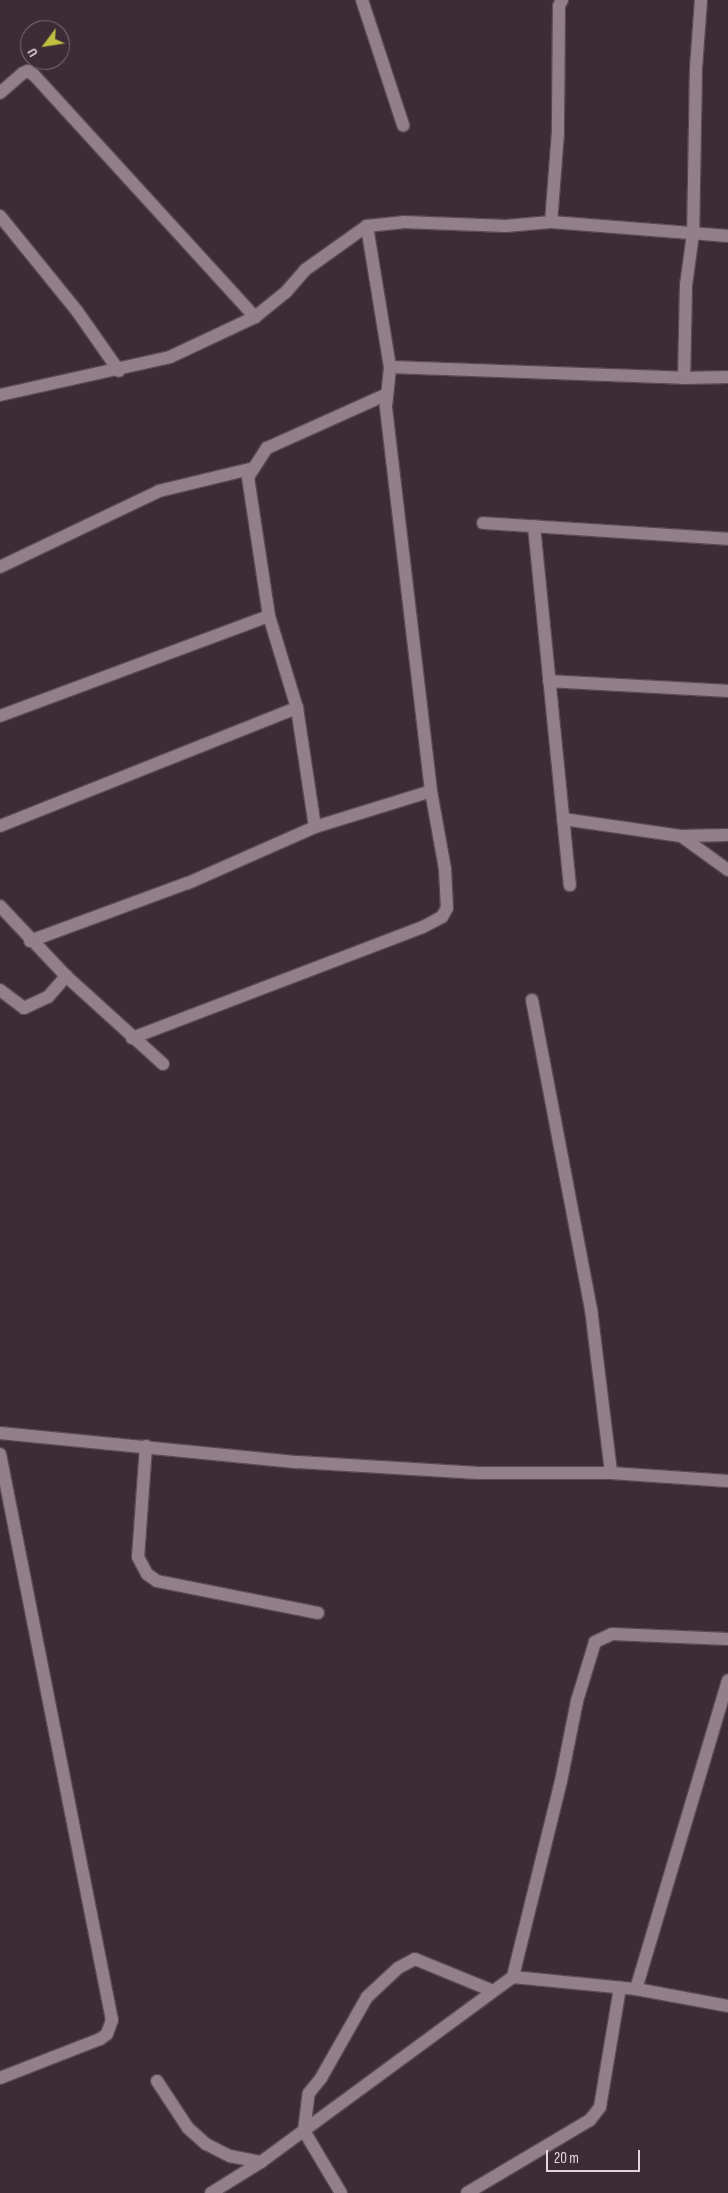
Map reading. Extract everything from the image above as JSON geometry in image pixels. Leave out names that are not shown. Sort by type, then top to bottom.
[{"type":"street","points":[[362,0],[403,125]]},
{"type":"street","points":[[551,222],[558,132],[559,6],[562,0]]},
{"type":"street","points":[[684,378],[686,284],[693,234],[696,68],[701,0]]},
{"type":"street","points":[[0,93],[28,70],[34,75],[255,317]]},
{"type":"street","points":[[0,216],[77,311],[119,370]]},
{"type":"street","points":[[0,395],[119,370],[170,357],[255,317],[286,292],[305,270],[367,226],[402,222],[506,226],[551,222],[728,236]]},
{"type":"street","points":[[132,1038],[442,917],[447,908],[445,868],[430,790],[385,395],[390,367],[367,226]]},
{"type":"street","points":[[390,367],[684,378],[728,377]]},
{"type":"street","points":[[315,827],[297,708],[269,616],[248,477],[250,469],[267,448],[385,395]]},
{"type":"street","points":[[0,567],[159,491],[250,469]]},
{"type":"street","points":[[484,523],[728,539]]},
{"type":"street","points":[[534,526],[570,885]]},
{"type":"street","points":[[0,716],[269,616]]},
{"type":"street","points":[[549,681],[728,691]]},
{"type":"street","points":[[0,826],[297,708]]},
{"type":"street","points":[[30,941],[188,883],[315,827],[430,790]]},
{"type":"street","points":[[563,819],[681,836],[728,835]]},
{"type":"street","points":[[681,836],[728,870]]},
{"type":"street","points":[[0,906],[30,941],[66,976],[132,1038],[163,1064]]},
{"type":"street","points":[[0,990],[24,1008],[48,997],[66,976]]},
{"type":"street","points":[[532,1000],[591,1309],[611,1473]]},
{"type":"street","points":[[0,1432],[298,1462],[479,1473],[611,1473],[728,1481]]},
{"type":"street","points":[[146,1446],[138,1557],[147,1574],[157,1581],[318,1613]]},
{"type":"street","points":[[0,1454],[112,2020],[107,2034],[100,2038],[0,2078]]},
{"type":"street","points":[[211,2193],[261,2162],[513,1977],[561,1782],[577,1701],[595,1642],[612,1634],[728,1639]]},
{"type":"street","points":[[636,1989],[728,1680]]},
{"type":"street","points":[[341,2193],[304,2131],[309,2093],[321,2078],[367,1997],[398,1968],[411,1960],[422,1960],[494,1991]]},
{"type":"street","points":[[513,1977],[636,1989],[728,2006]]},
{"type":"street","points":[[467,2193],[590,2120],[600,2107],[620,1988]]},
{"type":"street","points":[[157,2081],[188,2128],[206,2144],[230,2156],[261,2162]]}]
